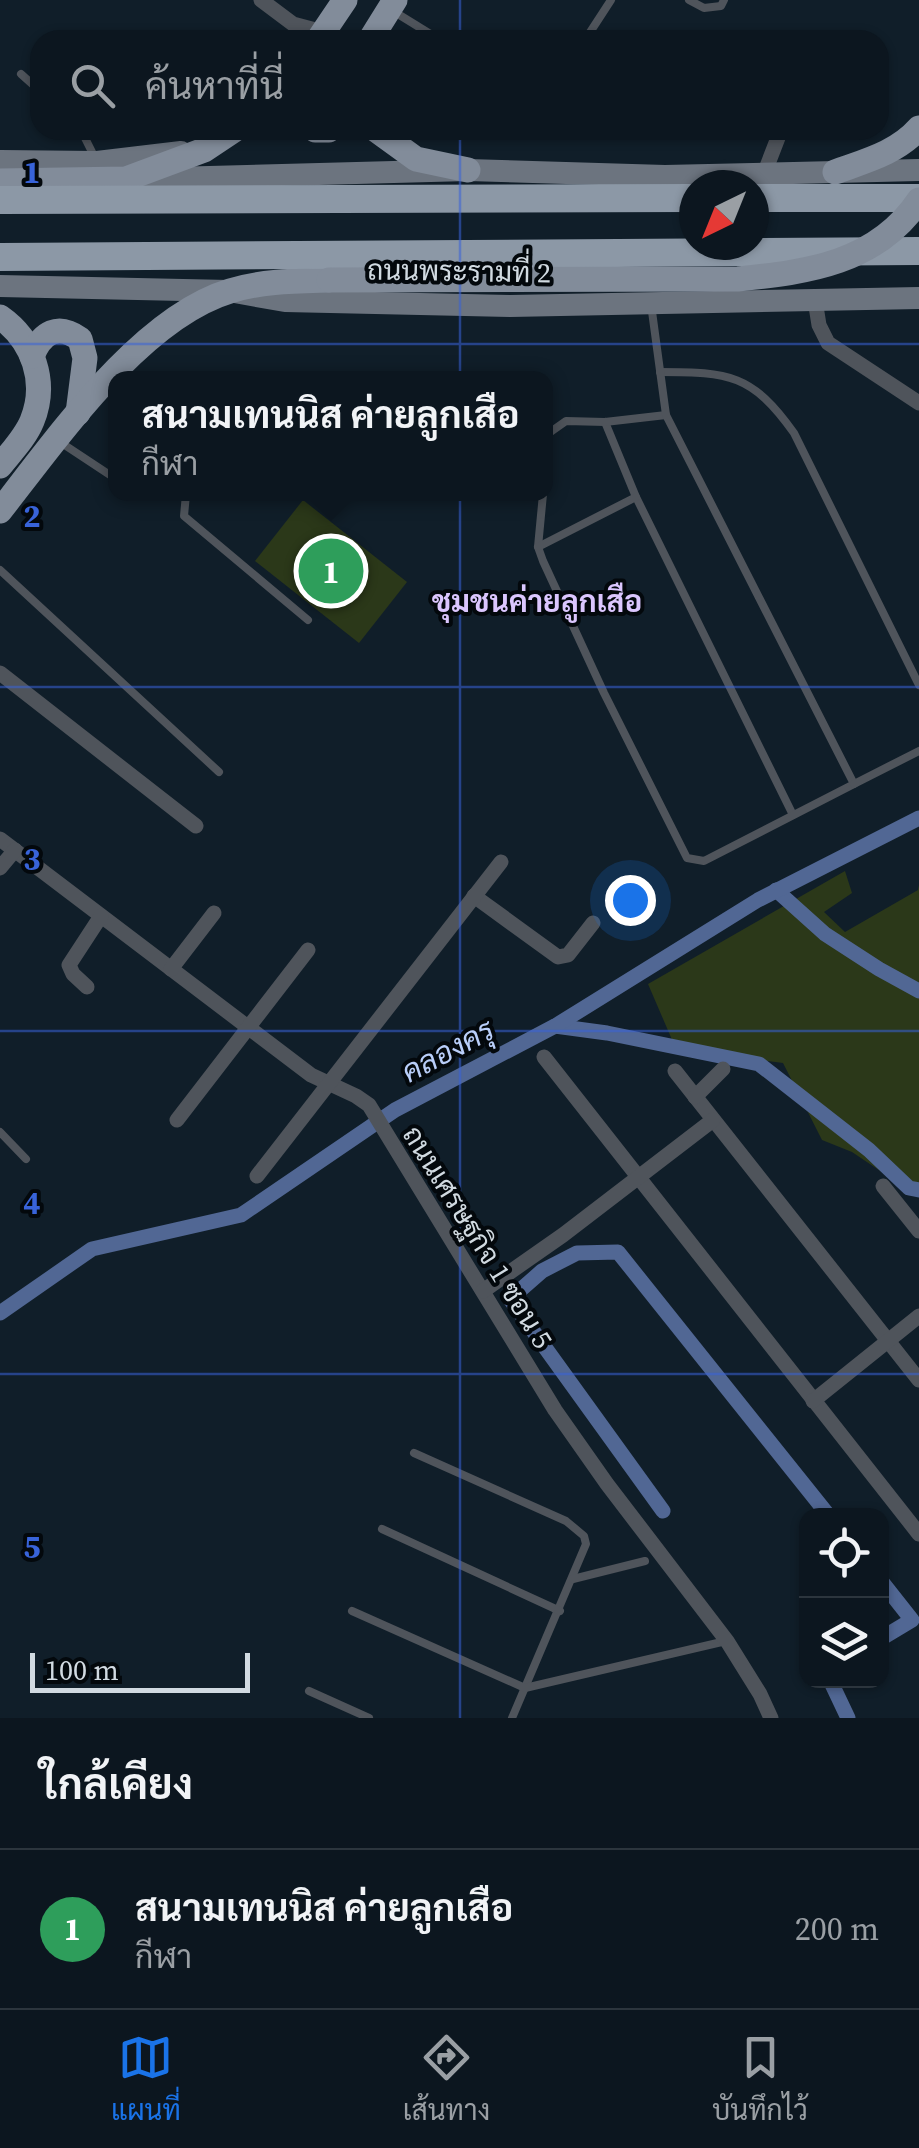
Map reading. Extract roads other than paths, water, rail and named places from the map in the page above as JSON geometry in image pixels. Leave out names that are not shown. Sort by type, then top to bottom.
[{"type":"highway","points":[[769,187],[919,199]]},
{"type":"highway","points":[[0,200],[679,198]]},
{"type":"highway","name":"ถนนพระรามที่ 2","points":[[0,257],[919,251]]},
{"type":"main road","points":[[325,30],[345,0]]},
{"type":"main road","points":[[376,30],[392,4]]},
{"type":"main road","points":[[834,172],[891,150],[919,128]]},
{"type":"main road","points":[[126,179],[204,150],[219,140]]},
{"type":"main road","points":[[390,140],[416,158],[468,170]]},
{"type":"main road","points":[[0,161],[98,162],[204,150]]},
{"type":"main road","points":[[0,181],[468,170],[679,177]]},
{"type":"main road","points":[[769,184],[834,172],[919,170]]},
{"type":"main road","points":[[116,371],[164,326],[228,291],[282,281],[719,279],[792,273],[836,264],[870,247],[894,229],[919,199]]},
{"type":"main road","name":"ถนนพระรามที่ 2","points":[[0,286],[228,291],[285,301],[510,306],[919,298]]},
{"type":"main road","points":[[0,317],[28,344],[38,382],[33,419],[0,466]]},
{"type":"main road","points":[[32,356],[39,340],[49,332],[66,331],[80,339],[85,358],[77,415]]},
{"type":"main road","points":[[0,512],[108,380]]},
{"type":"street","points":[[261,0],[305,30]]},
{"type":"street","points":[[765,170],[777,140]]},
{"type":"street","points":[[815,300],[819,326],[828,343],[919,402]]},
{"type":"street","points":[[0,673],[196,826]]},
{"type":"street","name":"ถนนเศรษฐกิจ 1 ซอน 5","points":[[0,839],[311,1075],[369,1105],[586,1456],[727,1641],[771,1718]]},
{"type":"street","points":[[0,868],[15,850]]},
{"type":"street","points":[[257,1176],[501,862]]},
{"type":"street","points":[[474,896],[558,957],[568,954],[593,922]]},
{"type":"street","points":[[171,968],[214,913]]},
{"type":"street","points":[[87,988],[72,974],[69,964],[101,916]]},
{"type":"street","points":[[177,1120],[308,950]]},
{"type":"street","points":[[544,1057],[919,1534]]},
{"type":"street","points":[[695,1097],[723,1069]]},
{"type":"street","points":[[675,1070],[919,1380]]},
{"type":"street","points":[[482,1290],[713,1120]]},
{"type":"street","points":[[883,1186],[919,1231]]},
{"type":"street","points":[[814,1400],[919,1316]]},
{"type":"lane","points":[[592,30],[612,0]]},
{"type":"lane","points":[[689,0],[704,8],[720,6],[724,0]]},
{"type":"lane","points":[[392,4],[427,30]]},
{"type":"lane","points":[[21,74],[30,82]]},
{"type":"lane","points":[[86,140],[98,162]]},
{"type":"lane","points":[[651,303],[666,415],[854,784]]},
{"type":"lane","points":[[660,372],[731,376],[774,404],[794,432],[919,684]]},
{"type":"lane","points":[[553,429],[566,421],[605,422],[666,415]]},
{"type":"lane","points":[[605,422],[636,497],[793,815]]},
{"type":"lane","points":[[56,440],[108,474]]},
{"type":"lane","points":[[538,547],[636,497]]},
{"type":"lane","points":[[185,501],[184,516],[308,620]]},
{"type":"lane","points":[[542,501],[538,547],[604,693],[688,858],[704,861],[919,751]]},
{"type":"lane","points":[[0,570],[220,772]]},
{"type":"lane","points":[[0,1134],[26,1159]]},
{"type":"lane","points":[[414,1452],[579,1530],[586,1544],[512,1718]]},
{"type":"lane","points":[[382,1529],[560,1611]]},
{"type":"lane","points":[[572,1578],[645,1560]]},
{"type":"lane","points":[[352,1611],[525,1688],[727,1641]]},
{"type":"lane","points":[[310,1691],[369,1718]]},
{"type":"waterway","name":"คลองครุ","points":[[0,1313],[92,1249],[241,1215],[395,1110],[555,1026],[758,900],[919,818]]},
{"type":"waterway","points":[[776,890],[825,934],[919,991]]},
{"type":"waterway","points":[[555,1026],[759,1064],[869,1150],[909,1188],[919,1190]]},
{"type":"waterway","points":[[663,1511],[510,1299],[542,1271],[577,1253],[618,1252],[823,1508]]},
{"type":"waterway","points":[[889,1591],[912,1620],[889,1634]]},
{"type":"waterway","points":[[834,1688],[848,1718]]},
{"type":"place","name":"สนามเทนนิส ค่ายลูกเสือ","points":[[331,571]]},
{"type":"district","name":"ชุมชนค่ายลูกเสือ","points":[[537,602]]}]
